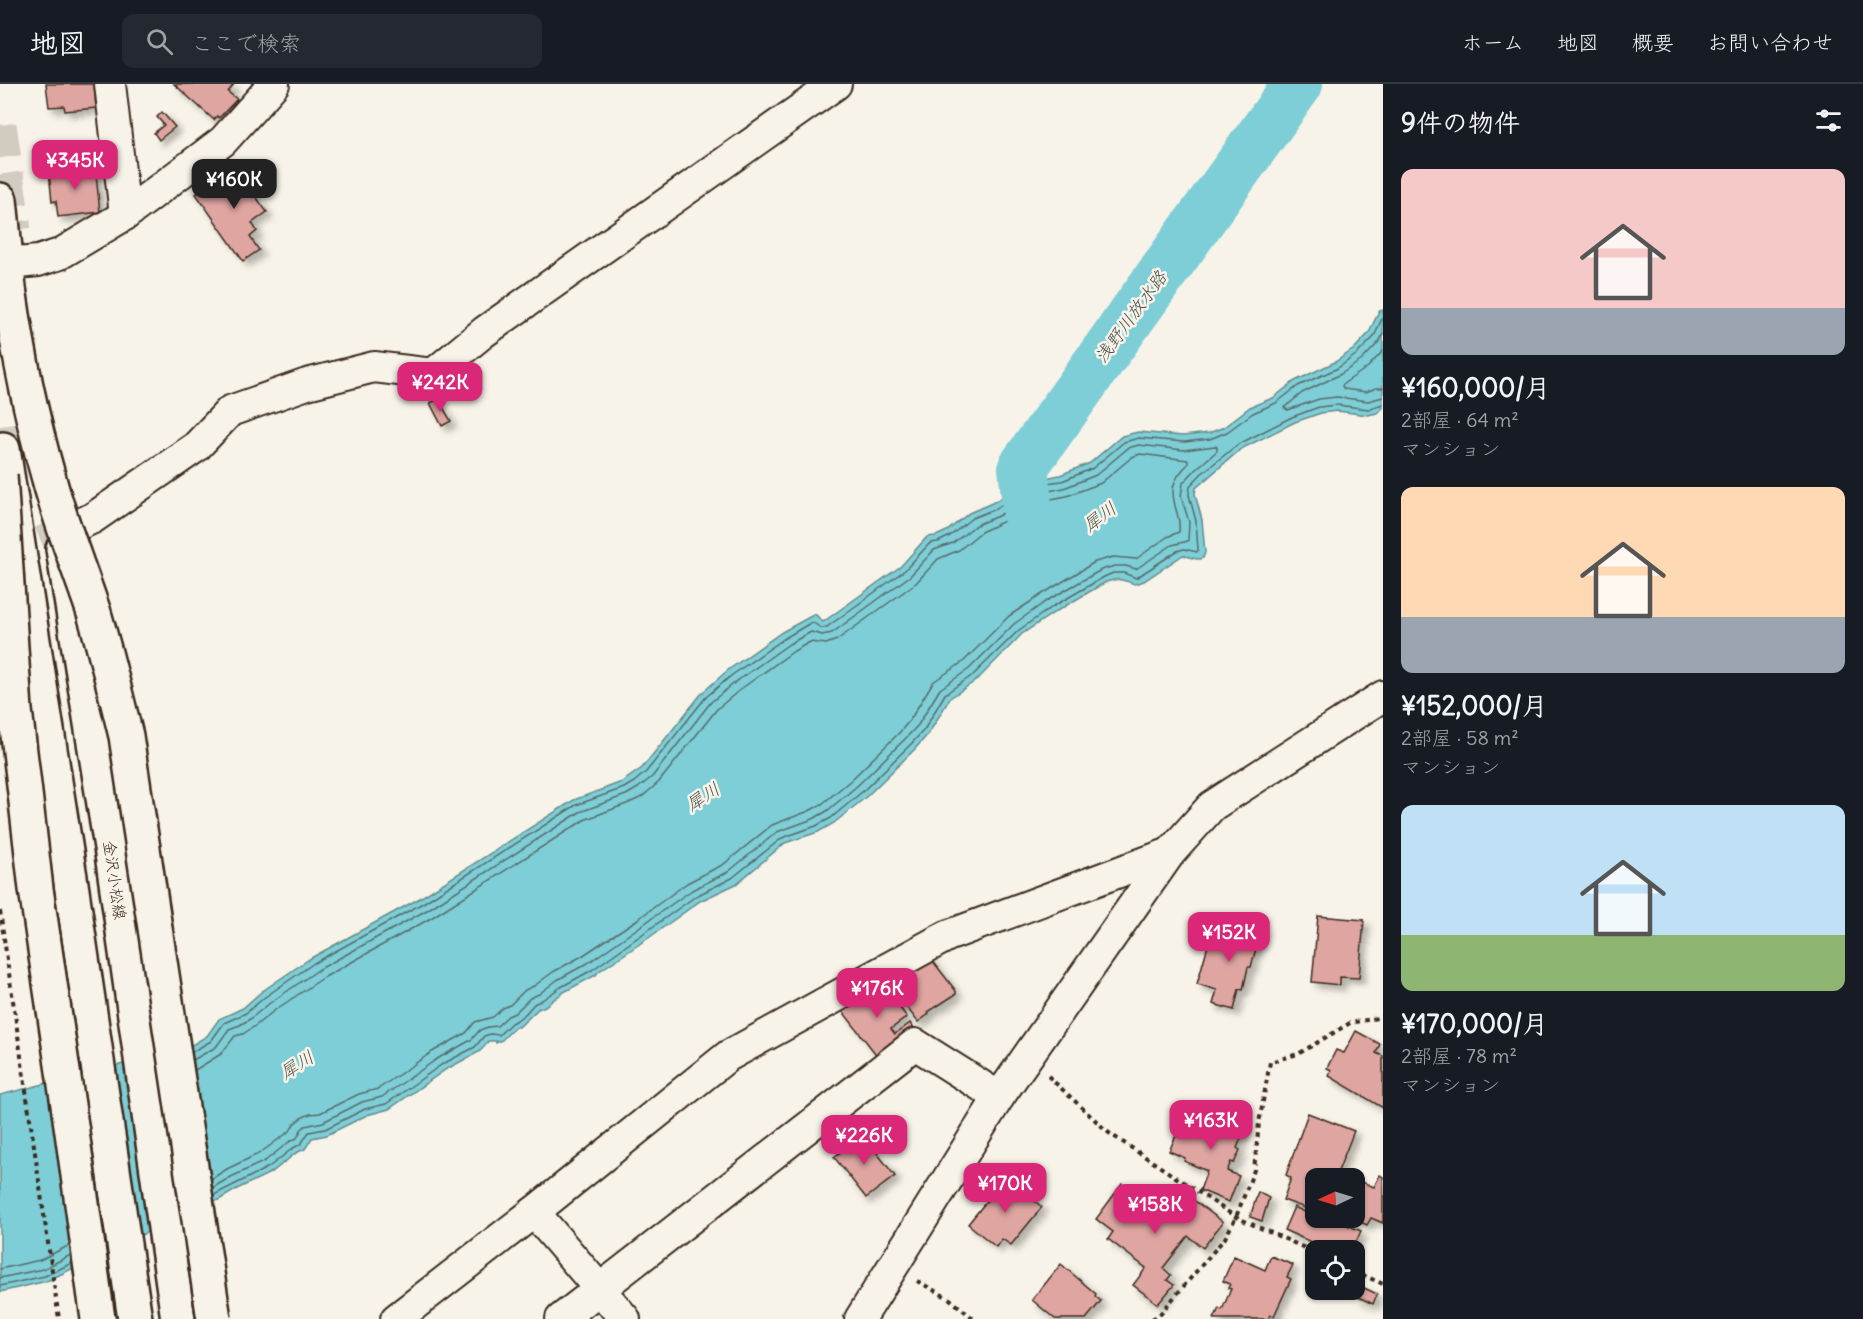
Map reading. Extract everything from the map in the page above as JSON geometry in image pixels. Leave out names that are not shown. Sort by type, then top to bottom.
[{"type":"main road","points":[[0,200],[15,326],[34,426],[49,482],[94,614],[126,736],[214,1319]]},
{"type":"main road","name":"金沢小松線","points":[[46,442],[112,854],[178,1319]]},
{"type":"main road","points":[[2,462],[70,877],[135,1319]]},
{"type":"main road","points":[[2,462],[15,710],[36,889],[98,1319]]},
{"type":"street","points":[[110,84],[125,215]]},
{"type":"street","points":[[8,276],[38,261],[60,254],[125,215],[224,141],[274,84]]},
{"type":"street","points":[[81,523],[93,518],[196,447],[230,411],[307,384],[374,367],[433,374],[484,332],[836,84]]},
{"type":"street","points":[[860,1319],[999,1097],[1170,853],[1212,806],[1383,696]]},
{"type":"street","points":[[396,1319],[738,1050],[947,936],[1170,853]]},
{"type":"street","points":[[561,1319],[915,1044],[999,1097]]},
{"type":"street","points":[[534,1212],[625,1319]]},
{"type":"path","points":[[0,911],[59,1319]]},
{"type":"path","points":[[1152,1319],[1159,1315],[1225,1238],[1236,1217],[1254,1170],[1259,1122],[1270,1062],[1298,1054],[1350,1023],[1383,1017]]},
{"type":"path","points":[[1027,1058],[1109,1133],[1236,1217],[1305,1248]]},
{"type":"path","points":[[893,1268],[950,1299],[974,1319]]},
{"type":"path","points":[[1365,1276],[1383,1284]]},
{"type":"water","name":"犀川","points":[[1383,310],[1383,408],[1377,413],[1368,415],[1337,411],[1321,413],[1295,422],[1241,449],[1196,488],[1195,494],[1202,520],[1205,553],[1203,558],[1196,559],[1183,555],[1144,581],[1135,584],[1118,579],[1106,582],[1022,634],[977,680],[950,698],[929,733],[915,749],[866,797],[834,823],[818,832],[785,843],[736,884],[700,901],[596,975],[538,1009],[502,1040],[496,1043],[496,1041],[488,1041],[479,1052],[445,1070],[389,1109],[367,1115],[327,1135],[312,1138],[305,1149],[296,1153],[272,1172],[219,1200],[209,1202],[47,1281],[0,1292],[0,1095],[187,1048],[207,1036],[219,1019],[243,1008],[261,992],[311,958],[420,898],[574,800],[622,782],[642,768],[702,693],[728,670],[782,632],[815,614],[823,622],[901,566],[927,537],[947,531],[969,513],[1012,492],[1090,463],[1122,436],[1138,432],[1183,436],[1209,433],[1224,427],[1250,407],[1273,398],[1295,381],[1335,362],[1354,349],[1369,333],[1379,311]]},
{"type":"building","points":[[46,84],[94,84],[96,108],[65,111],[64,106],[49,107]]},
{"type":"building","points":[[174,84],[234,84],[228,92],[237,99],[219,118],[217,116],[214,120]]},
{"type":"building","points":[[162,112],[175,127],[159,140],[154,133],[164,125],[157,117]]},
{"type":"building","points":[[95,166],[100,212],[58,217],[56,201],[52,202],[49,172]]},
{"type":"building","points":[[234,166],[267,212],[252,223],[257,231],[250,237],[259,250],[243,261],[196,194]]},
{"type":"building","points":[[438,399],[451,421],[442,426],[430,403]]},
{"type":"building","points":[[1318,916],[1364,920],[1359,978],[1340,977],[1340,985],[1312,982]]},
{"type":"building","points":[[1239,920],[1262,926],[1251,967],[1248,967],[1243,990],[1239,989],[1234,1010],[1213,1004],[1217,990],[1197,984],[1212,931],[1234,938]]},
{"type":"building","points":[[929,956],[956,994],[928,1012],[929,1014],[918,1022],[890,986]]},
{"type":"building","points":[[870,987],[886,990],[907,1017],[891,1029],[895,1034],[910,1023],[914,1029],[878,1057],[841,1009]]},
{"type":"building","points":[[1356,1031],[1380,1044],[1376,1053],[1383,1056],[1383,1108],[1329,1076],[1331,1070],[1327,1068],[1336,1050],[1344,1053]]},
{"type":"building","points":[[1196,1110],[1246,1126],[1237,1148],[1240,1150],[1227,1171],[1239,1176],[1229,1202],[1200,1190],[1207,1171],[1184,1161],[1185,1158],[1169,1151],[1179,1129],[1186,1131]]},
{"type":"building","points":[[1308,1113],[1354,1131],[1339,1168],[1305,1168],[1305,1208],[1283,1200],[1291,1178],[1286,1175]]},
{"type":"building","points":[[863,1135],[895,1176],[866,1198],[834,1157]]},
{"type":"building","points":[[1380,1175],[1383,1177],[1383,1223],[1371,1218],[1367,1225],[1365,1224],[1365,1183],[1374,1187]]},
{"type":"building","points":[[1006,1177],[1042,1207],[1011,1245],[1002,1239],[996,1247],[968,1224]]},
{"type":"building","points":[[1122,1184],[1170,1219],[1188,1196],[1223,1222],[1203,1248],[1188,1236],[1163,1268],[1171,1275],[1167,1280],[1174,1285],[1158,1304],[1133,1285],[1146,1268],[1108,1239],[1113,1232],[1096,1219]]},
{"type":"building","points":[[1258,1192],[1269,1198],[1262,1221],[1250,1217]]},
{"type":"building","points":[[1294,1207],[1305,1212],[1305,1228],[1354,1228],[1361,1231],[1357,1240],[1306,1240],[1284,1230]]},
{"type":"building","points":[[1234,1256],[1265,1270],[1271,1256],[1293,1265],[1287,1277],[1291,1279],[1274,1316],[1271,1315],[1269,1319],[1214,1319],[1219,1308],[1222,1310],[1231,1289],[1228,1288],[1230,1284],[1223,1281]]},
{"type":"building","points":[[1061,1264],[1101,1301],[1086,1319],[1055,1319],[1032,1300]]},
{"type":"building","points":[[1365,1288],[1377,1294],[1373,1304],[1364,1300]]},
{"type":"waterway","name":"浅野川放水路","points":[[1032,553],[1023,467],[1298,84]]},
{"type":"tunnel","points":[[0,125],[15,230]]},
{"type":"tunnel","points":[[0,426],[3,449]]},
{"type":"tunnel","points":[[0,560],[82,523]]}]
